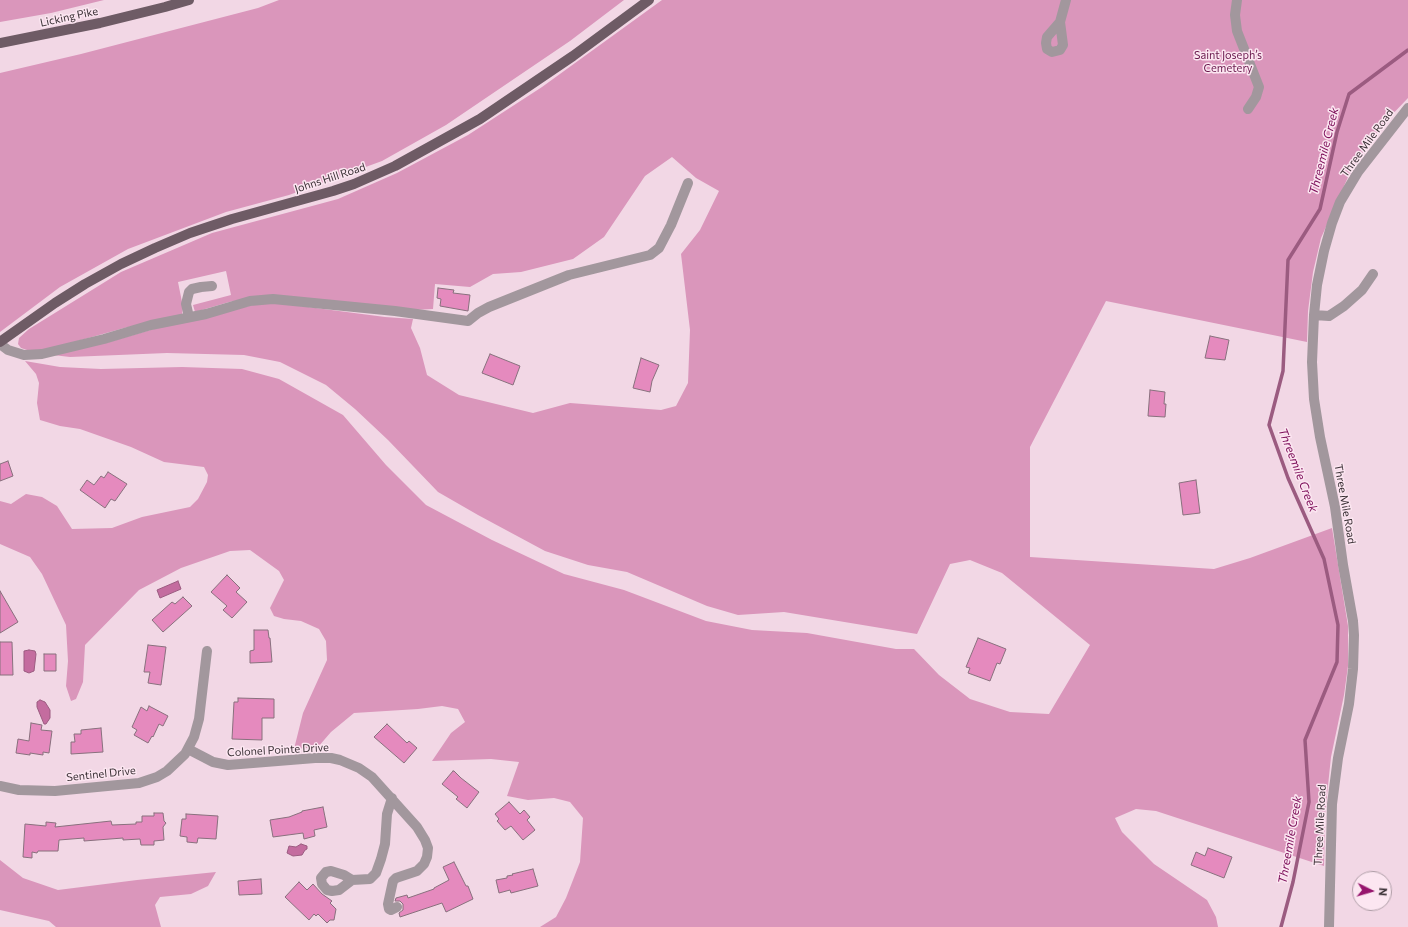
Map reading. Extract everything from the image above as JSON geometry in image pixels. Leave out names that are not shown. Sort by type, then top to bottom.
[{"type":"main road","name":"Licking Pike","points":[[0,43],[27,39],[100,23],[189,0]]},
{"type":"main road","name":"Johns Hill Road","points":[[0,343],[55,303],[85,284],[121,264],[155,248],[190,233],[232,219],[354,184],[402,162],[480,119],[579,52],[649,0]]},
{"type":"street","points":[[1060,22],[1066,0]]},
{"type":"street","points":[[1237,0],[1235,15],[1237,31],[1260,87],[1256,97],[1248,109]]},
{"type":"street","name":"Three Mile Road","points":[[1329,927],[1332,804],[1338,758],[1349,704],[1354,669],[1354,635],[1335,507],[1320,437],[1314,399],[1312,362],[1314,315],[1317,285],[1324,251],[1340,202],[1358,172],[1408,108]]},
{"type":"street","points":[[0,343],[8,350],[24,355],[42,354],[250,301],[273,299],[395,311],[468,321],[489,307],[569,275],[650,255],[659,248],[671,226],[688,183]]},
{"type":"street","points":[[1314,315],[1329,316],[1344,306],[1362,290],[1373,274]]},
{"type":"street","points":[[189,317],[186,304],[188,292],[202,286],[212,286]]},
{"type":"street","name":"Sentinel Drive","points":[[0,786],[22,790],[55,791],[139,783],[157,777],[167,771],[188,749],[199,723],[207,651]]},
{"type":"street","name":"Colonel Pointe Drive","points":[[188,749],[213,762],[228,765],[331,758],[359,768],[372,777],[417,827],[428,848],[427,857],[424,864],[417,871],[396,878],[394,881],[388,904],[389,909],[391,910],[397,906]]},
{"type":"street","points":[[352,880],[370,879],[376,872],[385,844],[388,814],[392,798]]},
{"type":"green space","points":[[0,0],[104,0],[51,13],[0,22]]},
{"type":"green space","points":[[279,0],[624,0],[570,41],[446,125],[382,161],[289,195],[226,212],[128,249],[60,287],[0,332],[0,73],[81,54],[258,8]]},
{"type":"green space","name":"Saint Joseph’s Cemetery","points":[[662,0],[1408,0],[1408,98],[1386,121],[1366,147],[1348,177],[1321,238],[1313,272],[1308,311],[1307,342],[1106,301],[1030,447],[1030,557],[1214,569],[1250,558],[1332,528],[1348,626],[1348,666],[1344,695],[1331,757],[1325,814],[1324,866],[1156,811],[1136,809],[1115,818],[1122,832],[1154,864],[1207,900],[1216,917],[1218,927],[540,927],[556,917],[566,898],[580,862],[583,818],[570,802],[554,798],[528,800],[507,796],[519,762],[491,759],[432,761],[451,733],[465,722],[458,709],[442,706],[354,713],[331,732],[318,747],[294,749],[303,713],[327,660],[326,641],[319,629],[301,621],[274,616],[270,608],[284,580],[279,571],[250,550],[230,551],[181,568],[139,590],[85,645],[83,682],[76,699],[71,701],[66,686],[68,661],[66,625],[42,574],[30,557],[0,544],[0,501],[11,504],[26,494],[42,497],[57,506],[72,529],[112,528],[142,517],[190,507],[198,499],[207,482],[208,475],[204,467],[164,462],[131,447],[80,429],[60,426],[40,420],[37,403],[39,383],[36,374],[25,361],[60,367],[101,369],[182,367],[242,369],[279,379],[343,415],[386,465],[426,505],[492,540],[564,574],[624,590],[706,621],[752,630],[807,633],[896,649],[914,649],[939,675],[970,699],[1010,712],[1049,714],[1090,645],[1002,573],[970,560],[950,564],[917,634],[784,612],[738,615],[707,606],[627,572],[588,565],[545,551],[478,515],[438,492],[388,440],[355,409],[326,385],[280,362],[244,355],[167,353],[70,357],[53,355],[257,304],[285,304],[385,317],[413,319],[411,328],[420,348],[427,375],[459,395],[533,413],[570,403],[661,410],[676,406],[688,383],[690,330],[681,254],[700,230],[719,191],[696,178],[672,157],[645,176],[604,237],[573,259],[521,272],[493,274],[470,287],[435,284],[433,309],[413,310],[256,297],[229,302],[195,312],[193,305],[231,295],[226,271],[178,282],[183,307],[182,315],[124,328],[49,349],[30,351],[21,348],[18,344],[19,338],[29,329],[121,272],[212,233],[338,199],[397,173],[468,135],[542,87]]},
{"type":"green space","points":[[0,860],[23,878],[58,890],[216,872],[208,886],[191,894],[160,897],[155,905],[161,927],[56,927],[49,921],[0,910]]},
{"type":"shaded area","points":[[178,581],[181,589],[160,598],[157,590]]},
{"type":"shaded area","points":[[24,651],[35,651],[36,654],[34,671],[29,673],[24,671]]},
{"type":"shaded area","points":[[40,700],[45,702],[50,710],[50,718],[46,724],[44,724],[37,707],[37,702]]},
{"type":"shaded area","points":[[301,844],[307,846],[307,849],[302,855],[293,856],[287,853],[289,846],[296,847]]},
{"type":"building","points":[[438,288],[454,290],[453,293],[470,295],[468,311],[440,306],[441,299],[437,298]]},
{"type":"building","points":[[1210,336],[1229,340],[1225,360],[1205,358]]},
{"type":"building","points":[[490,354],[520,366],[513,385],[482,373]]},
{"type":"building","points":[[641,358],[659,365],[652,381],[650,392],[633,388]]},
{"type":"building","points":[[1150,390],[1165,392],[1165,417],[1148,416]]},
{"type":"building","points":[[8,461],[13,476],[0,481],[0,464]]},
{"type":"building","points":[[108,472],[127,484],[115,501],[111,499],[105,508],[80,490],[87,480],[94,485],[101,476],[104,478]]},
{"type":"building","points":[[1196,480],[1200,513],[1183,515],[1179,483]]},
{"type":"building","points":[[227,575],[240,588],[236,592],[247,602],[232,618],[223,610],[227,606],[211,592]]},
{"type":"building","points":[[0,591],[18,622],[0,633]]},
{"type":"building","points":[[183,597],[192,606],[163,632],[152,620],[172,602],[175,604]]},
{"type":"building","points":[[254,630],[268,630],[272,662],[250,663],[250,651],[254,650]]},
{"type":"building","points":[[978,638],[1006,649],[1000,664],[997,663],[990,681],[968,673],[970,668],[966,667]]},
{"type":"building","points":[[0,642],[12,642],[13,675],[0,675]]},
{"type":"building","points":[[148,645],[166,647],[161,685],[148,683],[150,672],[144,672]]},
{"type":"building","points":[[44,654],[56,654],[56,671],[44,671]]},
{"type":"building","points":[[238,698],[274,699],[274,718],[262,718],[262,740],[232,739],[234,702],[238,702]]},
{"type":"building","points":[[149,706],[168,716],[163,726],[159,724],[153,737],[152,736],[148,743],[134,735],[137,730],[132,727],[141,707],[147,711]]},
{"type":"building","points":[[31,723],[42,725],[41,730],[52,731],[49,753],[43,752],[43,755],[30,753],[30,755],[16,753],[18,739],[29,741]]},
{"type":"building","points":[[387,724],[407,743],[409,741],[417,748],[404,763],[374,737]]},
{"type":"building","points":[[101,728],[103,752],[71,754],[71,742],[75,742],[74,734],[81,734],[81,730]]},
{"type":"building","points":[[453,771],[479,792],[467,808],[456,799],[458,797],[442,784]]},
{"type":"building","points":[[509,802],[520,814],[524,810],[530,817],[527,820],[535,830],[523,840],[511,826],[505,830],[497,821],[499,819],[495,814]]},
{"type":"building","points":[[323,807],[327,827],[314,830],[315,836],[304,839],[303,833],[273,837],[270,820],[289,817],[302,811]]},
{"type":"building","points":[[154,813],[163,813],[164,821],[166,823],[163,827],[164,840],[154,841],[154,845],[141,845],[140,839],[123,840],[123,838],[84,841],[84,838],[59,840],[58,851],[32,852],[32,858],[23,857],[25,824],[46,826],[46,822],[56,823],[55,827],[111,821],[112,825],[136,824],[136,822],[142,822],[142,816],[154,816]]},
{"type":"building","points":[[186,814],[218,816],[216,839],[198,838],[197,843],[187,842],[187,837],[180,836],[182,819],[186,819]]},
{"type":"building","points":[[1208,848],[1232,857],[1224,878],[1191,865],[1196,852],[1205,856]]},
{"type":"building","points":[[454,862],[466,886],[468,886],[473,899],[446,912],[442,903],[400,917],[399,913],[403,910],[403,904],[400,901],[395,901],[396,898],[407,895],[408,898],[434,889],[449,880],[443,867]]},
{"type":"building","points":[[533,869],[538,886],[511,893],[510,890],[499,893],[496,880],[507,878],[507,876],[513,875],[512,874]]},
{"type":"building","points":[[261,879],[262,894],[239,895],[238,881]]},
{"type":"building","points":[[299,882],[307,890],[313,884],[322,894],[332,901],[330,903],[336,909],[334,920],[330,920],[327,923],[318,914],[316,916],[314,914],[309,920],[285,897]]},
{"type":"waterway","name":"Threemile Creek","points":[[1281,927],[1293,882],[1309,802],[1305,740],[1337,662],[1338,625],[1324,559],[1288,478],[1269,425],[1283,371],[1288,260],[1320,209],[1337,132],[1349,94],[1408,50]]}]
